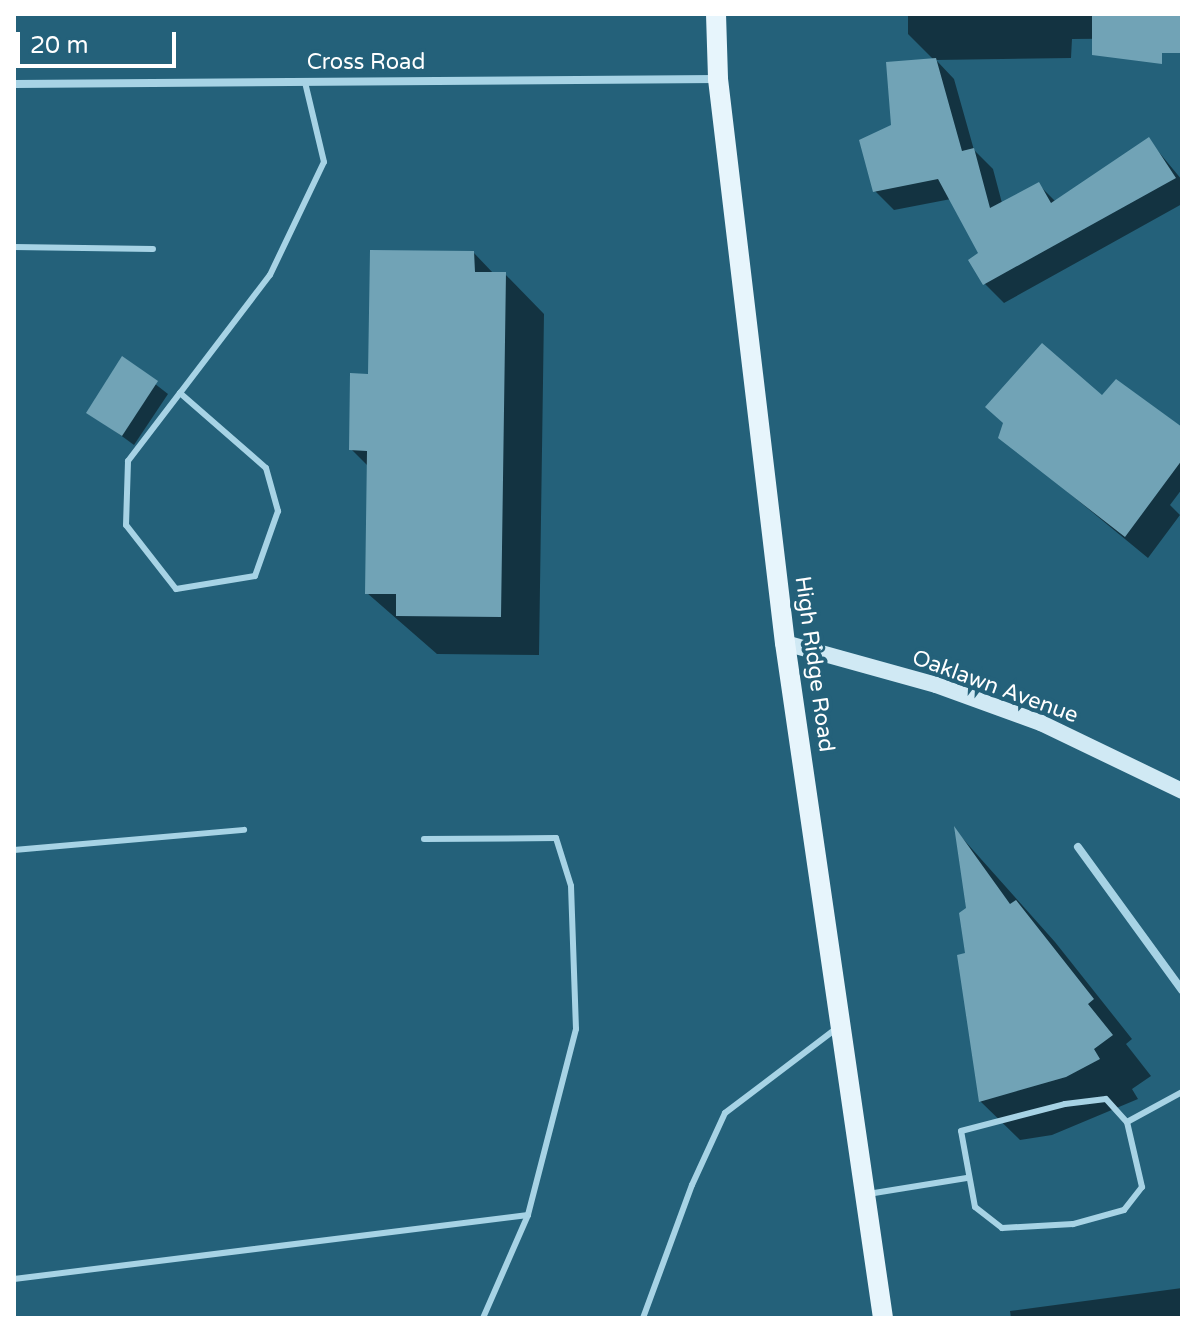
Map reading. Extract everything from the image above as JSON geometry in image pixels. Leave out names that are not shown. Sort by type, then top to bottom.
[{"type":"main road","name":"High Ridge Road","points":[[716,14],[718,79],[785,643],[883,1318]]},
{"type":"street","name":"Cross Road","points":[[14,84],[718,79]]},
{"type":"street","name":"Oaklawn Avenue","points":[[785,643],[936,685],[1041,723],[1182,791]]},
{"type":"street","points":[[1078,847],[1182,990]]},
{"type":"lane","points":[[180,393],[266,468],[278,511],[255,576],[176,589],[126,525],[128,461],[270,275],[324,162],[305,82]]},
{"type":"lane","points":[[14,247],[153,249]]},
{"type":"lane","points":[[14,850],[244,830]]},
{"type":"lane","points":[[424,839],[556,838],[571,886],[576,1029],[528,1215],[483,1318]]},
{"type":"lane","points":[[643,1318],[692,1185],[725,1113],[840,1026]]},
{"type":"lane","points":[[1127,1122],[1182,1092]]},
{"type":"lane","points":[[1106,1099],[1127,1122],[1142,1187],[1124,1210],[1073,1224],[1002,1228],[975,1207],[967,1178],[961,1131],[1065,1104],[1106,1099]]},
{"type":"lane","points":[[867,1194],[967,1178]]},
{"type":"lane","points":[[14,1279],[528,1215]]},
{"type":"building","points":[[1092,14],[1182,14],[1182,53],[1162,53],[1162,64],[1092,55]]},
{"type":"building","points":[[936,58],[962,151],[974,148],[990,208],[1039,182],[1051,203],[1149,137],[1176,178],[983,285],[968,260],[978,253],[938,179],[873,192],[859,140],[891,125],[886,62]]},
{"type":"building","points":[[370,250],[474,251],[475,272],[506,272],[501,617],[396,616],[396,594],[365,594],[367,451],[349,450],[350,373],[368,374]]},
{"type":"building","points":[[1042,343],[1102,395],[1116,379],[1182,427],[1182,460],[1125,537],[998,438],[1003,423],[985,407]]},
{"type":"building","points":[[122,356],[158,381],[122,436],[86,413]]},
{"type":"building","points":[[954,826],[1010,904],[1016,900],[1094,999],[1088,1004],[1113,1035],[1094,1049],[1100,1059],[1066,1077],[979,1102],[957,955],[965,953],[959,913],[966,908]]}]
